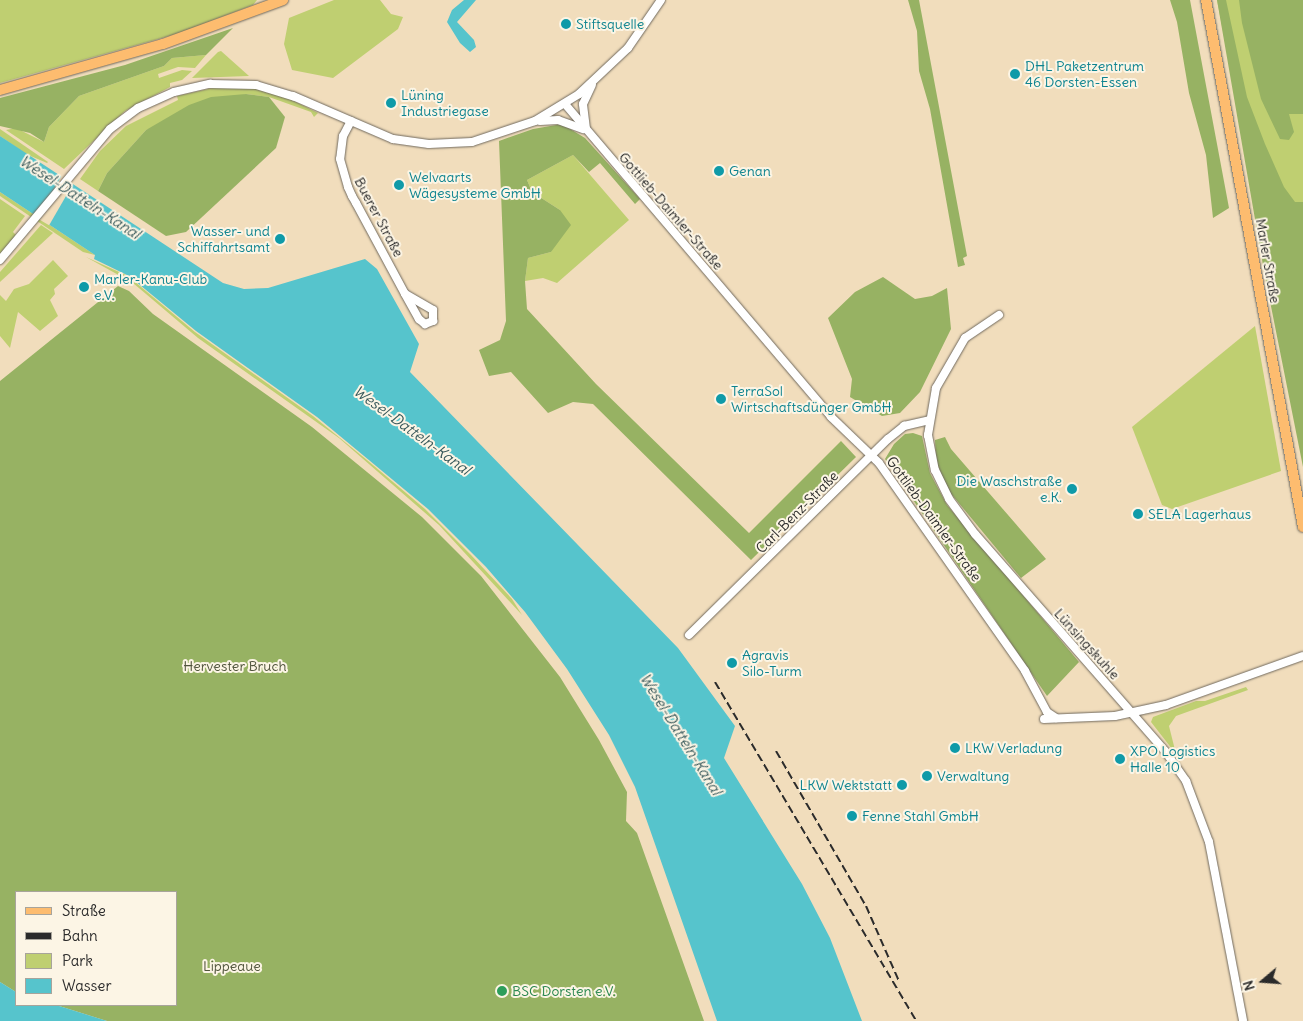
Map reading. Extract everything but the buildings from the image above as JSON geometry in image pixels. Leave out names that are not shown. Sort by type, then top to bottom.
[{"type":"main road","points":[[0,90],[99,64],[240,18],[283,0]]},
{"type":"main road","name":"Marler Straße","points":[[1206,0],[1303,527]]},
{"type":"street","points":[[0,260],[103,136],[127,115],[157,98],[200,85],[243,83],[274,89],[393,139],[439,144],[496,136],[535,121],[564,104],[593,83],[628,48],[661,0]]},
{"type":"street","points":[[586,131],[583,104],[593,83]]},
{"type":"street","name":"Gottlieb-Daimler-Straße","points":[[564,104],[831,417],[871,455],[895,483],[1025,671],[1047,712],[1056,718]]},
{"type":"street","name":"Gottlieb-Daimler-Straße","points":[[535,121],[558,120],[586,131]]},
{"type":"street","name":"Buerer Straße","points":[[351,121],[341,147],[344,177],[405,294]]},
{"type":"street","name":"Lünsingskuhle","points":[[999,315],[974,331],[953,355],[936,388],[929,420],[929,445],[935,470],[957,511],[1174,762],[1198,807],[1209,842],[1244,1021]]},
{"type":"street","name":"Carl-Benz-Straße","points":[[689,634],[871,455],[904,426],[929,420]]},
{"type":"street","points":[[1044,719],[1132,713],[1166,705],[1303,656]]},
{"type":"green space","points":[[0,0],[257,0],[253,5],[180,33],[0,83]]},
{"type":"green space","points":[[334,0],[380,0],[391,14],[403,17],[398,29],[333,78],[292,70],[284,44],[289,18]]},
{"type":"green space","points":[[908,0],[919,0],[967,256],[963,258],[965,265],[958,267],[930,109],[919,71],[917,31]]},
{"type":"green space","points":[[1170,0],[1190,0],[1229,208],[1213,218],[1206,155],[1189,93],[1177,22]]},
{"type":"green space","points":[[1217,0],[1303,0],[1303,431],[1247,157]]},
{"type":"green space","points":[[1217,0],[1226,0],[1247,97],[1265,144],[1284,187],[1295,202],[1303,202],[1303,467],[1264,271]]},
{"type":"green space","points":[[1239,0],[1303,0],[1303,114],[1289,114],[1294,132],[1289,140],[1280,139],[1261,99],[1242,23]]},
{"type":"green space","points":[[233,28],[206,55],[172,58],[164,66],[79,96],[49,127],[44,142],[30,133],[0,126],[0,98],[125,65]]},
{"type":"green space","points":[[221,51],[249,76],[192,78],[218,52]]},
{"type":"green space","points":[[206,55],[195,68],[178,67],[158,74],[159,78],[182,70],[192,71],[182,80],[170,83],[170,87],[125,111],[64,169],[6,130],[16,128],[44,142],[49,127],[79,96],[164,66],[172,58]]},
{"type":"green space","points":[[217,87],[257,89],[284,96],[318,113],[314,117],[311,112],[269,97],[246,94],[146,130],[107,173],[98,191],[80,179],[100,151],[126,126],[178,100],[177,96]]},
{"type":"green space","points":[[246,94],[269,97],[285,117],[276,148],[186,232],[166,236],[98,191],[107,173],[146,130],[189,105],[211,97]]},
{"type":"green space","points":[[562,124],[585,138],[640,199],[635,204],[600,163],[589,172],[573,155],[527,180],[532,192],[560,210],[571,225],[551,252],[528,258],[525,281],[527,309],[596,384],[749,533],[841,441],[856,457],[751,560],[593,404],[573,402],[548,413],[511,372],[489,376],[479,350],[500,340],[506,321],[499,141],[533,129]]},
{"type":"green space","points":[[0,129],[48,162],[26,154],[0,136]]},
{"type":"green space","points":[[573,155],[629,220],[557,283],[543,278],[525,281],[528,258],[551,252],[560,210],[532,192],[527,180]]},
{"type":"green space","points":[[0,192],[95,255],[83,252],[0,196]]},
{"type":"green space","points":[[0,199],[25,216],[13,232],[16,235],[0,255]]},
{"type":"green space","points":[[41,225],[53,233],[0,282],[0,272]]},
{"type":"green space","points":[[86,257],[128,276],[195,332],[313,416],[367,460],[425,509],[471,555],[512,599],[522,615],[439,525],[339,438],[198,338],[133,283]]},
{"type":"green space","points":[[53,260],[68,276],[54,289],[55,294],[50,300],[58,316],[40,331],[18,312],[10,348],[0,336],[0,295],[6,301],[14,289],[29,284]]},
{"type":"green space","points":[[883,277],[915,299],[932,296],[947,288],[951,329],[920,392],[900,413],[882,416],[850,397],[852,379],[828,318],[855,292]]},
{"type":"green space","name":"Hervester Bruch","points":[[118,286],[129,291],[153,314],[312,427],[422,517],[481,576],[560,677],[599,740],[627,792],[626,821],[637,833],[704,1021],[107,1021],[59,1006],[178,1006],[178,891],[15,891],[15,991],[0,982],[0,381]]},
{"type":"green space","points":[[1255,326],[1281,471],[1172,509],[1162,505],[1132,427]]},
{"type":"green space","points":[[913,433],[922,436],[930,473],[947,505],[1079,662],[1047,696],[885,459],[894,444],[905,434]]},
{"type":"green space","points":[[945,437],[951,449],[1046,559],[1021,578],[948,490],[936,461],[935,440]]},
{"type":"green space","points":[[1246,687],[1248,690],[1176,716],[1169,726],[1176,754],[1151,722],[1153,717],[1196,701],[1205,701]]},
{"type":"water","points":[[464,0],[476,0],[457,22],[474,40],[476,47],[470,52],[460,43],[447,22],[452,10]]},
{"type":"water","name":"Wesel-Datteln-Kanal","points":[[0,136],[223,283],[244,289],[268,288],[365,259],[377,269],[419,344],[410,372],[678,648],[735,726],[724,758],[802,884],[830,938],[862,1021],[717,1021],[635,787],[609,735],[567,669],[525,612],[486,567],[428,509],[317,417],[196,331],[129,276],[94,259],[95,255],[0,192]]},
{"type":"water","points":[[0,982],[15,991],[15,1006],[59,1006],[107,1021],[0,1021]]},
{"type":"pier","points":[[62,175],[74,182],[49,225],[37,218]]},
{"type":"railway","points":[[715,682],[916,1021]]},
{"type":"railway","points":[[776,751],[866,906],[899,981]]},
{"type":"place","name":"Stiftsquelle","points":[[566,24]]},
{"type":"place","name":"DHL Paketzentrum 46 Dorsten-Essen","points":[[1015,74]]},
{"type":"place","name":"Lüning Industriegase","points":[[391,103]]},
{"type":"place","name":"Genan","points":[[719,171]]},
{"type":"place","name":"Welvaarts Wägesysteme GmbH","points":[[399,185]]},
{"type":"place","name":"Wasser- und Schiffahrtsamt","points":[[280,239]]},
{"type":"place","name":"Marler-Kanu-Club e.V.","points":[[84,287]]},
{"type":"place","name":"TerraSol Wirtschaftsdünger GmbH","points":[[721,399]]},
{"type":"place","name":"Die Waschstraße e.K.","points":[[1072,489]]},
{"type":"place","name":"SELA Lagerhaus","points":[[1138,514]]},
{"type":"place","name":"Agravis Silo-Turm","points":[[732,663]]},
{"type":"place","name":"LKW Verladung","points":[[955,748]]},
{"type":"place","name":"XPO Logistics Halle 10","points":[[1120,759]]},
{"type":"place","name":"Verwaltung","points":[[927,776]]},
{"type":"place","name":"LKW Wektstatt","points":[[902,785]]},
{"type":"place","name":"Fenne Stahl GmbH","points":[[852,816]]},
{"type":"place","name":"BSC Dorsten e.V.","points":[[502,991]]},
{"type":"park label","name":"Lippeaue","points":[[232,966]]}]
